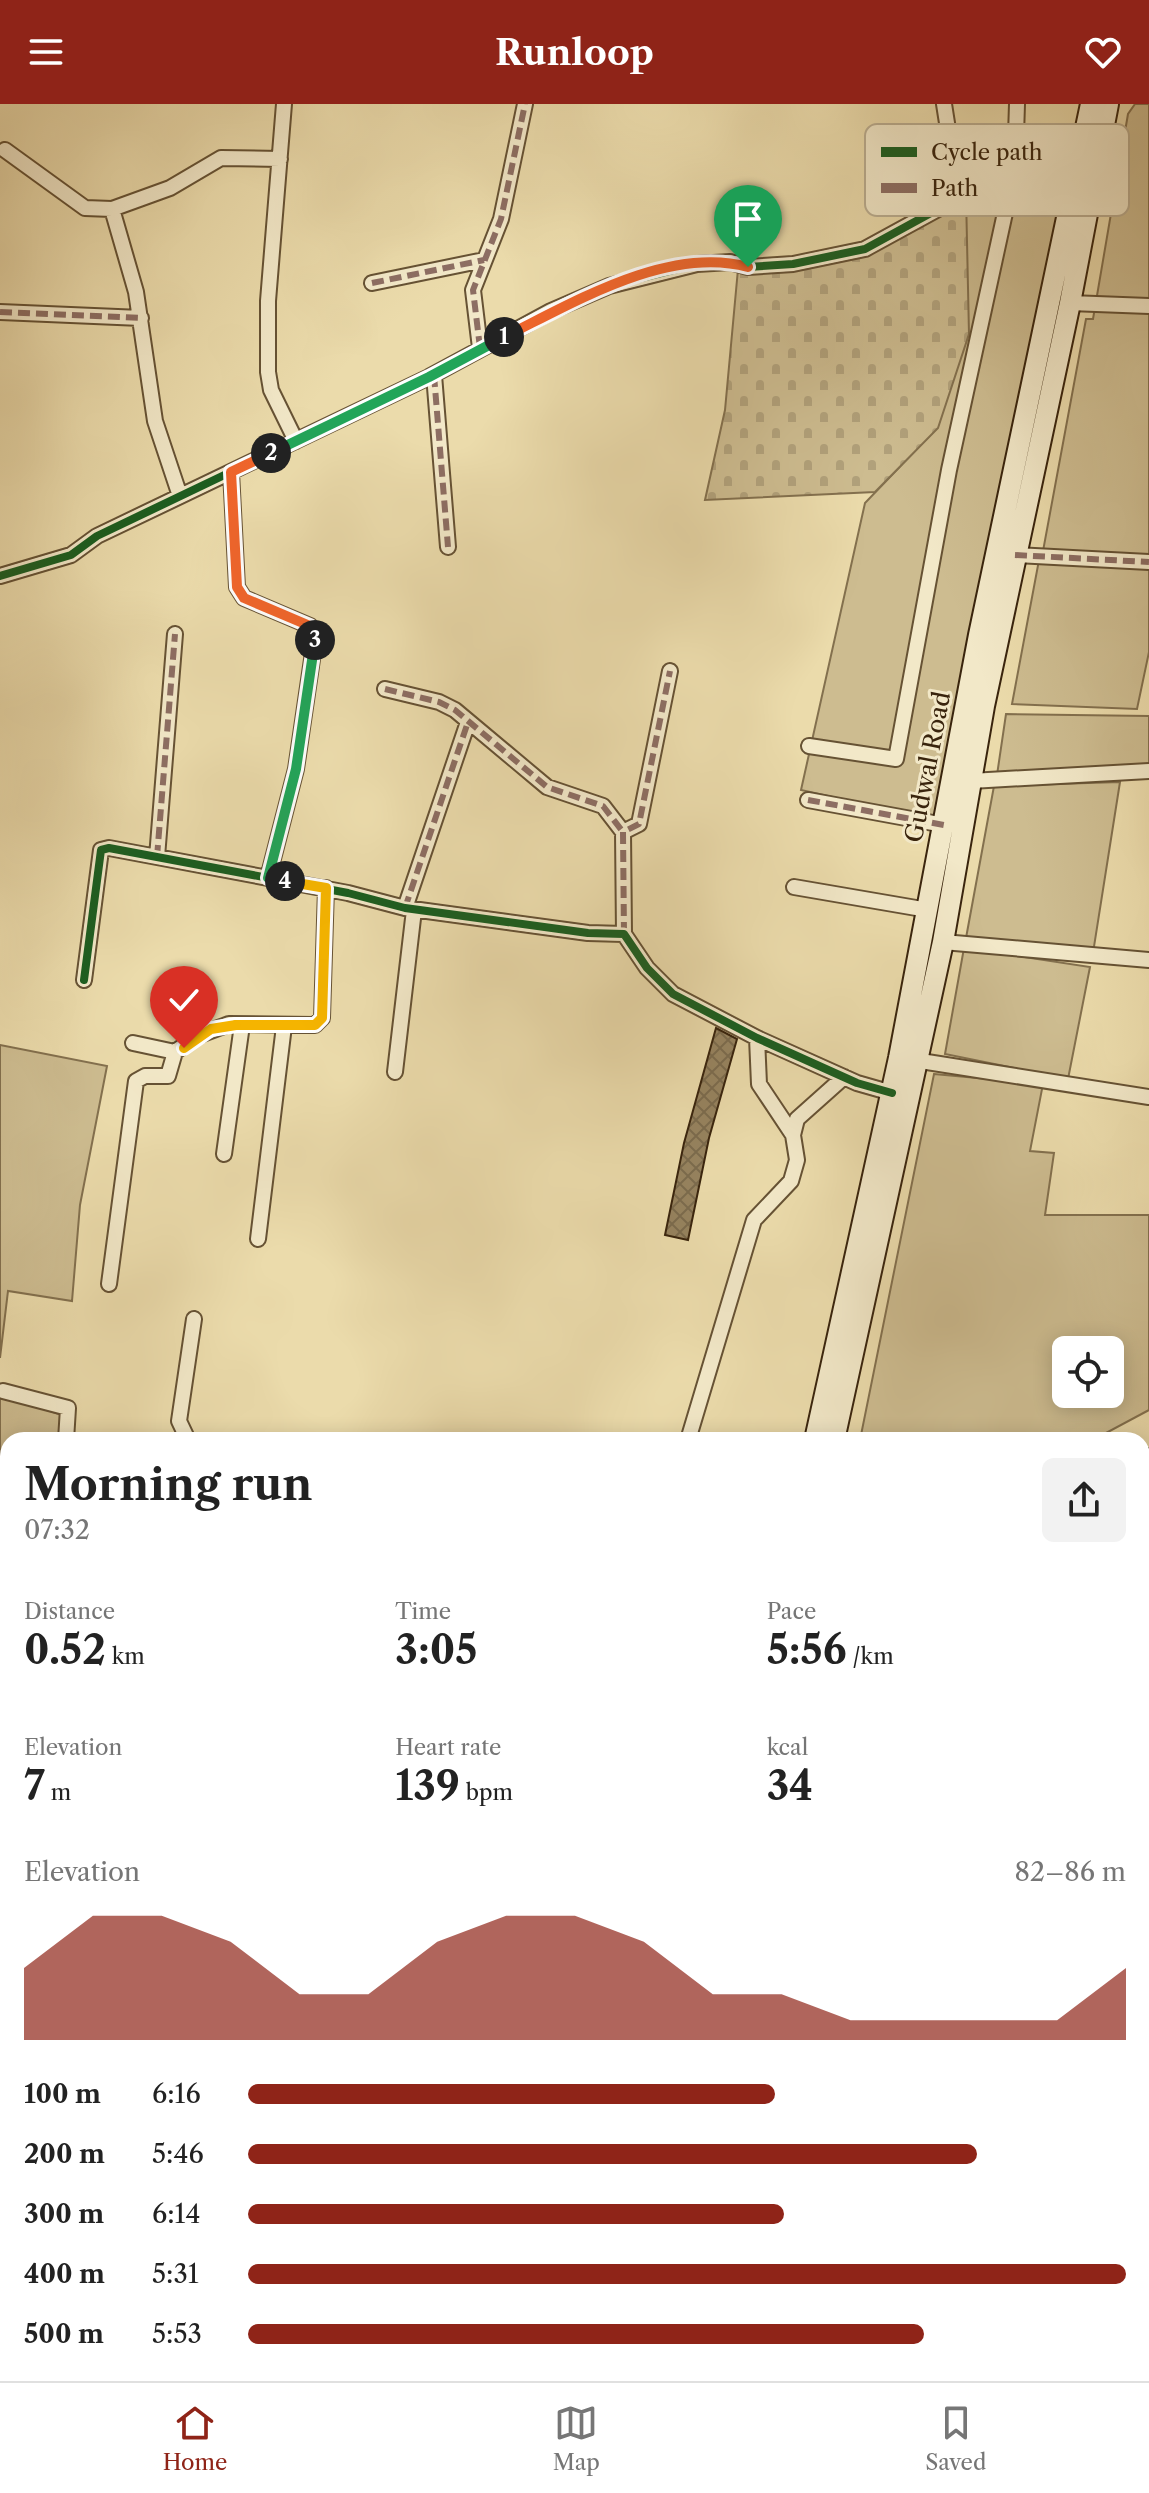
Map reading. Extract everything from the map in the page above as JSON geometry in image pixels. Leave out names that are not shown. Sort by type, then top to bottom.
[{"type":"main road","name":"Gudwal Road","points":[[836,1432],[908,1059],[928,910],[979,635],[1077,216]]},
{"type":"main road","name":"Gudwal Road","points":[[817,1432],[892,1093],[908,1059],[943,942],[971,781],[1015,555],[1070,303],[1084,216]]},
{"type":"street","points":[[284,104],[268,301],[268,372],[271,390],[296,441]]},
{"type":"street","points":[[480,348],[473,290],[507,195],[525,104]]},
{"type":"street","points":[[944,104],[947,124]]},
{"type":"street","points":[[1016,124],[1017,104]]},
{"type":"street","points":[[5,150],[85,208],[112,209],[170,188],[221,158],[280,159]]},
{"type":"street","points":[[112,209],[141,318],[150,400],[180,496]]},
{"type":"street","points":[[0,576],[71,555],[97,536],[434,375],[551,311],[652,273],[697,264],[730,262],[748,267],[793,264],[865,249],[927,216]]},
{"type":"street","points":[[809,746],[896,759],[949,470],[1004,216]]},
{"type":"street","points":[[372,283],[484,260]]},
{"type":"street","points":[[1070,303],[1149,306]]},
{"type":"street","points":[[0,312],[141,318]]},
{"type":"street","points":[[434,375],[448,547]]},
{"type":"street","points":[[231,472],[237,587],[244,598],[310,626],[316,632],[296,769],[268,878]]},
{"type":"street","points":[[1015,555],[1149,562]]},
{"type":"street","points":[[157,857],[175,634]]},
{"type":"street","points":[[623,832],[639,824],[670,671]]},
{"type":"street","points":[[385,689],[439,702],[547,787],[603,806],[623,832],[624,934],[647,968],[673,994],[757,1038],[844,1077],[892,1093]]},
{"type":"street","points":[[395,1072],[410,909],[468,722]]},
{"type":"street","points":[[971,781],[1149,771]]},
{"type":"street","points":[[808,800],[944,825]]},
{"type":"street","points":[[84,980],[101,850],[157,857],[326,888],[410,909],[588,933],[624,934]]},
{"type":"street","points":[[794,887],[928,910]]},
{"type":"street","points":[[109,1284],[136,1081],[145,1076],[168,1076],[175,1052],[211,1029],[242,1025],[315,1025],[322,1018],[326,888]]},
{"type":"street","points":[[943,942],[1149,960]]},
{"type":"street","points":[[224,1154],[242,1025]]},
{"type":"street","points":[[258,1239],[284,1026]]},
{"type":"street","points":[[757,1038],[759,1084],[793,1135]]},
{"type":"street","points":[[133,1043],[175,1052]]},
{"type":"street","points":[[908,1059],[1149,1097]]},
{"type":"street","points":[[690,1432],[754,1220],[791,1181],[797,1160],[793,1135],[797,1119],[844,1077]]},
{"type":"street","points":[[184,1432],[179,1421],[180,1408],[194,1319]]},
{"type":"street","points":[[3,1391],[68,1408],[66,1432]]},
{"type":"green space","points":[[1135,104],[1149,104],[1149,558],[1043,551],[1086,319],[1093,319],[1111,216],[1129,216],[1128,114]]},
{"type":"green space","points":[[926,216],[966,216],[969,334],[938,428],[875,492],[705,500],[725,410],[738,269],[867,247]]},
{"type":"green space","points":[[963,216],[1057,216],[936,816],[927,818],[801,790],[865,503],[937,428]]},
{"type":"green space","points":[[1039,560],[1149,565],[1149,652],[1137,709],[1012,704]]},
{"type":"green space","points":[[1006,714],[1149,716],[1149,764],[997,775]]},
{"type":"green space","points":[[1120,782],[1093,953],[966,938],[994,786]]},
{"type":"green space","points":[[964,948],[1090,967],[1068,1079],[945,1054]]},
{"type":"green space","points":[[0,1045],[107,1066],[80,1205],[72,1301],[8,1291],[0,1358]]},
{"type":"green space","points":[[934,1074],[1043,1084],[1030,1151],[1054,1153],[1045,1215],[1149,1215],[1149,1410],[1108,1432],[862,1432]]},
{"type":"green space","points":[[0,1395],[62,1415],[60,1432],[0,1432]]},
{"type":"building","points":[[716,1028],[737,1039],[709,1138],[688,1240],[665,1235],[684,1143]]},
{"type":"marked path","points":[[480,348],[473,290],[501,219],[525,104]]},
{"type":"marked path","points":[[372,283],[484,260]]},
{"type":"marked path","points":[[0,312],[141,318]]},
{"type":"marked path","points":[[434,375],[448,547]]},
{"type":"marked path","points":[[231,472],[237,587],[244,598],[310,626],[316,632],[296,769],[268,878]]},
{"type":"marked path","points":[[1015,555],[1149,562]]},
{"type":"marked path","points":[[157,857],[175,634]]},
{"type":"marked path","points":[[624,934],[623,832],[639,824],[670,671]]},
{"type":"marked path","points":[[385,689],[439,702],[455,710],[547,787],[603,806],[623,832]]},
{"type":"marked path","points":[[405,908],[468,722]]},
{"type":"marked path","points":[[808,800],[944,825]]},
{"type":"cycle path","points":[[0,576],[71,555],[97,536],[429,377],[551,311],[609,286],[697,264],[730,262],[748,267],[793,264],[865,249],[925,216]]},
{"type":"cycle path","points":[[84,980],[101,850],[109,848],[348,893],[405,908],[588,933],[624,934],[647,968],[673,994],[757,1038],[857,1083],[892,1093]]},
{"type":"route","points":[[184,1048],[197,1036],[229,1024],[305,1026],[315,1025],[322,1018],[326,888],[268,878],[296,769],[316,632],[310,626],[244,598],[237,587],[231,472],[429,377],[551,311],[609,286],[697,264],[730,262],[748,267]]}]
